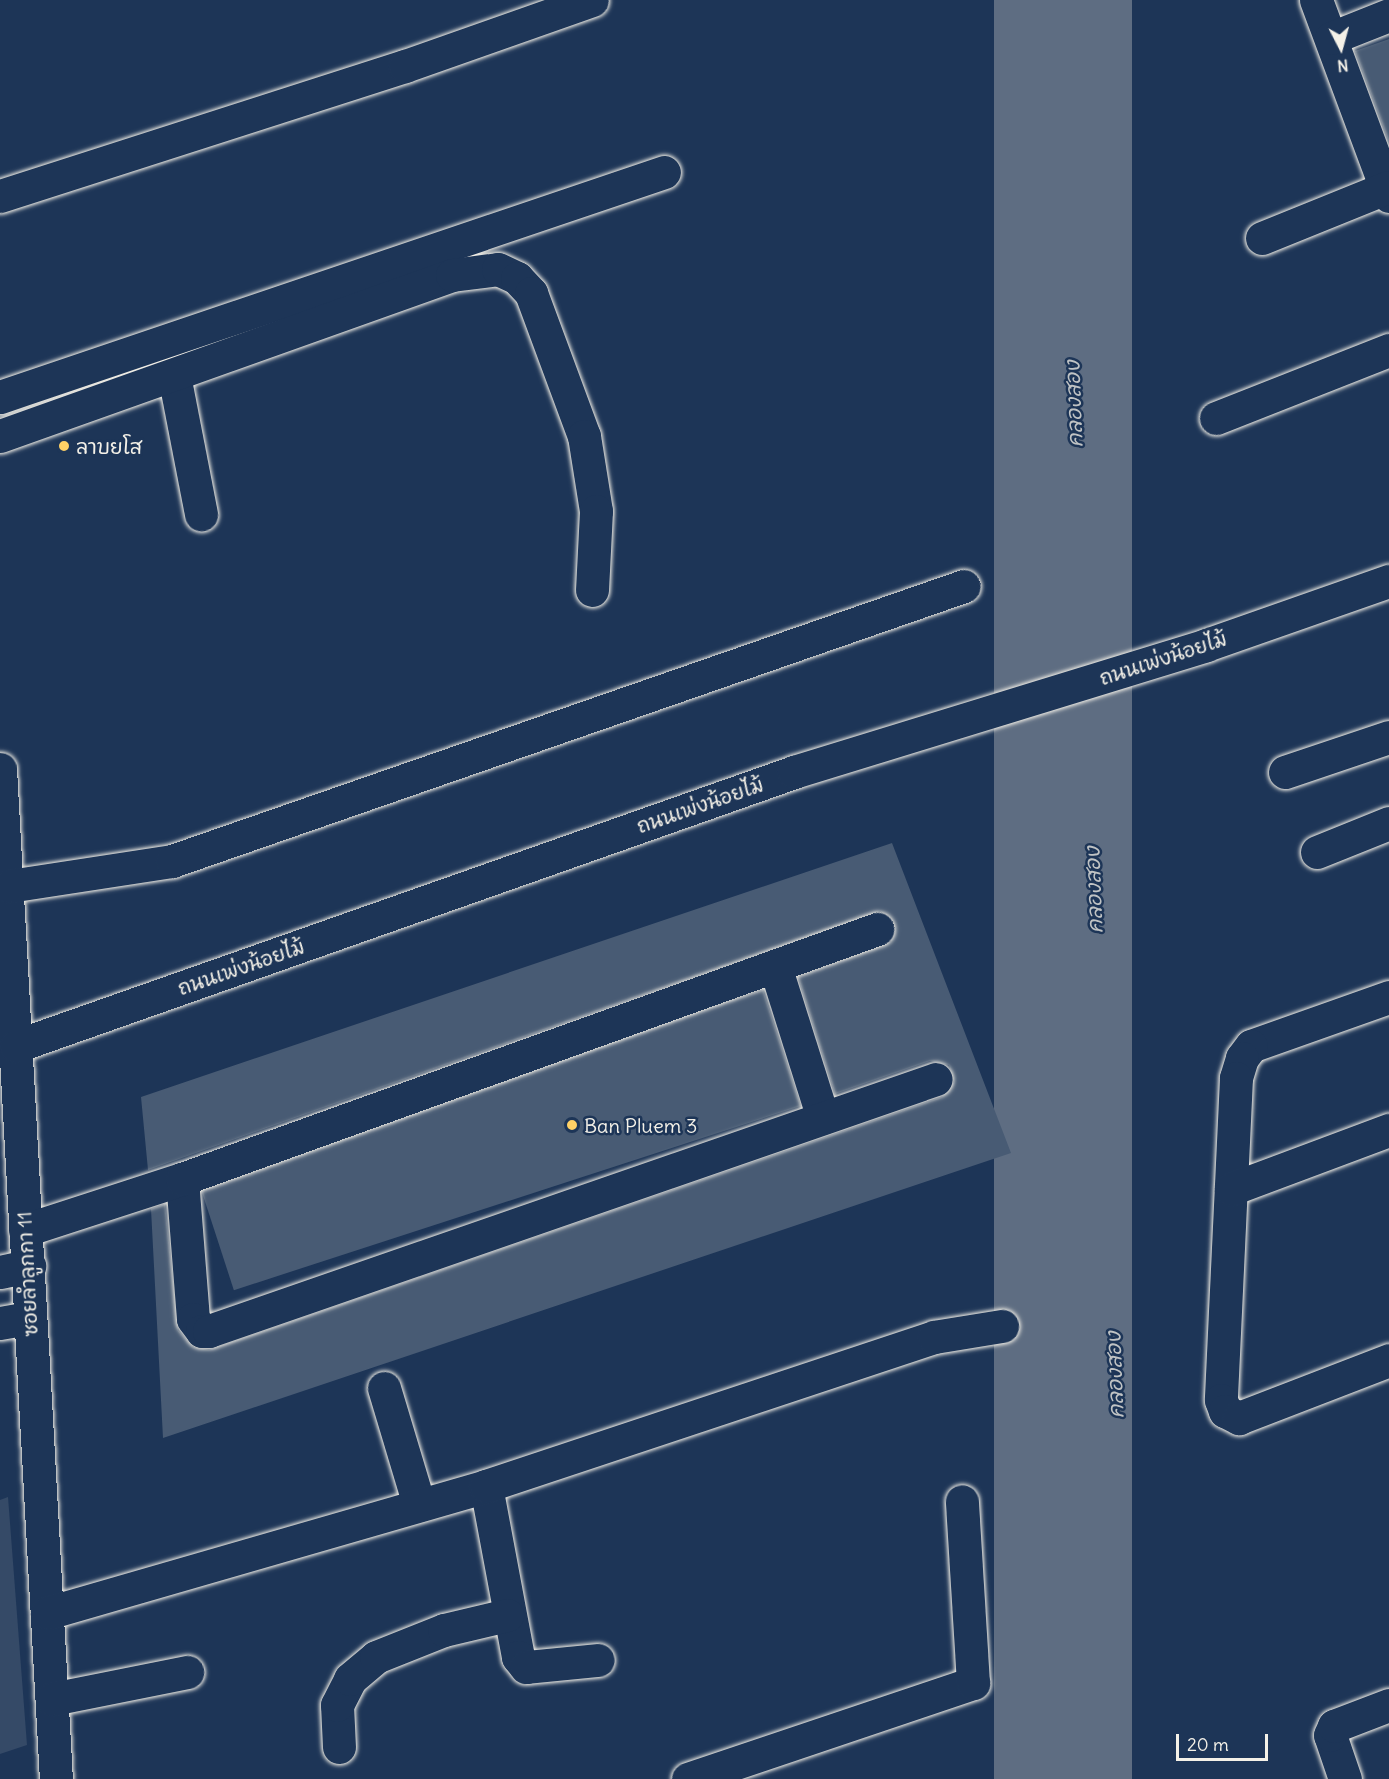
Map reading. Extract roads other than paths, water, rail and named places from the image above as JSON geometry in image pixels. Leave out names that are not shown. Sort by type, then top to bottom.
[{"type":"street","points":[[0,196],[405,66],[592,0]]},
{"type":"street","points":[[1262,238],[1387,192],[1316,0]]},
{"type":"street","points":[[1331,38],[1389,15]]},
{"type":"street","points":[[0,398],[664,172]]},
{"type":"street","points":[[0,436],[452,275],[498,269],[509,273],[531,293],[584,436],[596,511],[592,590]]},
{"type":"street","points":[[1216,418],[1389,350]]},
{"type":"street","points":[[174,375],[201,514]]},
{"type":"street","name":"ถนนเพ่งน้อยไม้","points":[[16,1046],[794,772],[1206,645],[1388,585]]},
{"type":"street","points":[[6,895],[172,861],[964,586]]},
{"type":"street","points":[[1285,772],[1389,737]]},
{"type":"street","name":"ซอยลำลูกกา 11","points":[[0,770],[6,895],[6,986],[16,1046],[10,1134],[25,1230],[15,1269],[14,1321],[47,1613],[56,1779]]},
{"type":"street","points":[[1317,852],[1389,824]]},
{"type":"street","points":[[25,1230],[182,1179],[877,929]]},
{"type":"street","points":[[775,966],[824,1118]]},
{"type":"street","points":[[1389,997],[1251,1046],[1236,1078],[1221,1400],[1225,1411],[1239,1418],[1389,1360]]},
{"type":"street","points":[[182,1179],[194,1318],[200,1330],[209,1331],[936,1078]]},
{"type":"street","points":[[1231,1190],[1389,1130]]},
{"type":"street","points":[[47,1613],[486,1486],[934,1337],[1002,1326]]},
{"type":"street","points":[[384,1388],[419,1505]]},
{"type":"street","points":[[486,1486],[507,1615],[518,1657],[526,1667],[598,1660]]},
{"type":"street","points":[[688,1779],[973,1683],[962,1501]]},
{"type":"street","points":[[339,1747],[337,1705],[350,1679],[376,1657],[444,1630],[507,1615]]},
{"type":"street","points":[[52,1699],[187,1672]]},
{"type":"street","points":[[1345,1779],[1330,1735],[1334,1726],[1389,1705]]},
{"type":"water","name":"คลองสอง","points":[[994,0],[1132,0],[1132,1779],[994,1779]]},
{"type":"place","name":"ลาบยโส","points":[[64,446]]},
{"type":"place","name":"Ban Pluem 3","points":[[572,1125]]}]
